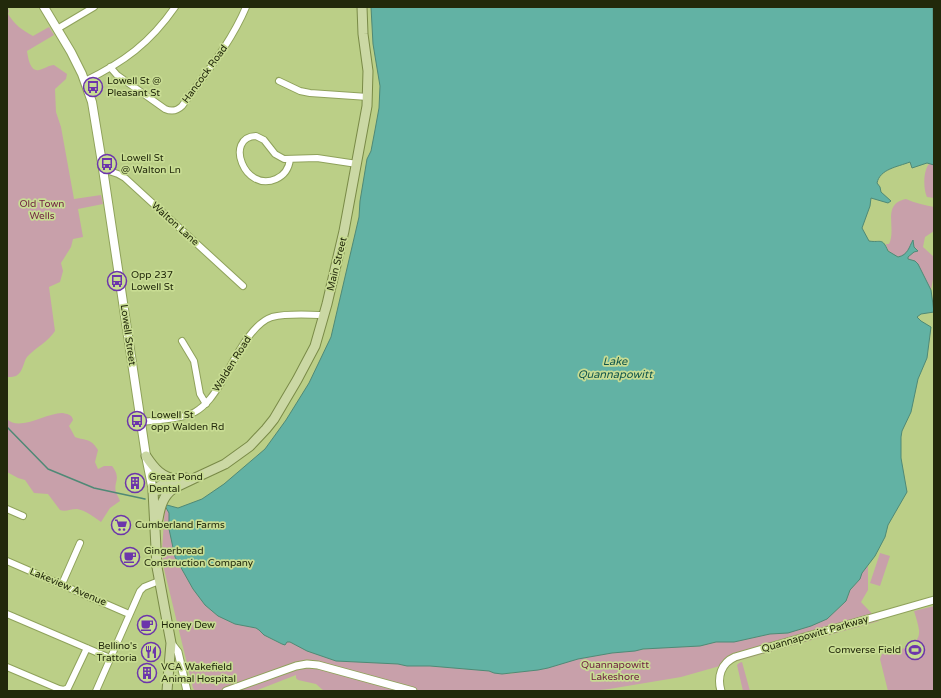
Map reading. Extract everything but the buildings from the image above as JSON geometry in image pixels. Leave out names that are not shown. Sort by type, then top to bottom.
[{"type":"main road","name":"Lowell Street","points":[[44,7],[58,29],[85,81],[95,119],[146,456],[153,491],[156,562],[167,614],[171,643],[167,691]]},
{"type":"main road","name":"Main Street","points":[[153,491],[174,488],[219,467],[239,455],[258,438],[270,424],[288,397],[315,346],[344,232],[368,97],[368,71],[362,29],[362,7]]},
{"type":"main road","points":[[146,456],[154,468],[161,474],[179,479]]},
{"type":"main road","name":"Main Street","points":[[153,491],[163,484],[203,474]]},
{"type":"main road","points":[[155,542],[161,502],[174,488]]},
{"type":"main road","name":"Lowell Street","points":[[162,691],[169,674]]},
{"type":"street","points":[[58,29],[94,7]]},
{"type":"street","points":[[85,81],[136,51],[145,44],[175,7]]},
{"type":"street","name":"Hancock Road","points":[[110,67],[116,75],[166,109],[171,111],[178,109],[182,106],[229,40],[246,7]]},
{"type":"street","points":[[279,81],[300,91],[310,93],[368,97]]},
{"type":"street","points":[[290,159],[287,170],[279,177],[269,180],[259,179],[252,176],[243,166],[240,157],[241,147],[247,139],[256,136],[264,140],[275,154],[282,158],[317,158],[357,164]]},
{"type":"street","name":"Walton Lane","points":[[103,169],[125,178],[243,286]]},
{"type":"street","name":"Walden Road","points":[[141,422],[190,414],[206,404],[250,334],[259,324],[269,318],[283,315],[324,315]]},
{"type":"street","points":[[182,341],[194,361],[200,394],[206,404]]},
{"type":"street","points":[[7,509],[23,516]]},
{"type":"street","points":[[62,584],[80,543]]},
{"type":"street","name":"Lakeview Avenue","points":[[7,561],[129,614]]},
{"type":"street","points":[[96,691],[141,589],[159,581]]},
{"type":"street","name":"Quannapowitt Parkway","points":[[721,691],[719,681],[721,670],[728,661],[734,657],[934,600]]},
{"type":"street","points":[[7,614],[110,658]]},
{"type":"street","points":[[171,643],[178,652],[187,691]]},
{"type":"street","points":[[7,667],[64,690],[69,686],[87,648]]},
{"type":"street","points":[[226,691],[291,667],[307,664],[318,665],[413,691]]},
{"type":"green space","name":"Old Town Wells","points":[[7,7],[9,11],[8,14],[13,21],[29,34],[33,36],[49,27],[54,35],[27,51],[29,60],[33,69],[39,70],[54,65],[67,74],[66,79],[55,89],[56,112],[61,127],[74,199],[101,195],[103,204],[78,209],[83,237],[73,239],[71,247],[61,263],[63,271],[60,282],[49,287],[55,331],[27,357],[19,374],[16,376],[7,377]]},
{"type":"green space","points":[[930,163],[934,165],[934,198],[927,197],[925,189],[924,179],[926,170]]},
{"type":"green space","points":[[906,199],[934,207],[934,231],[925,237],[923,247],[934,257],[934,274],[931,290],[920,268],[913,261],[908,259],[908,257],[917,249],[914,247],[913,241],[906,254],[901,257],[893,254],[886,246],[886,244],[889,244],[891,238],[891,217],[894,206],[898,202]]},
{"type":"green space","points":[[62,413],[72,417],[73,420],[69,426],[75,437],[88,440],[93,443],[98,450],[95,462],[98,469],[104,466],[112,466],[115,470],[117,477],[115,489],[120,501],[110,508],[101,522],[89,514],[77,509],[64,511],[60,510],[48,494],[34,493],[25,480],[7,472],[7,419],[18,424]]},
{"type":"green space","name":"Quannapowitt Lakeshore","points":[[165,506],[169,513],[169,529],[175,557],[193,589],[205,605],[218,616],[235,624],[256,628],[264,635],[282,644],[290,642],[307,651],[336,661],[398,664],[407,666],[430,666],[508,674],[548,668],[572,660],[612,653],[655,648],[700,646],[716,642],[734,642],[770,634],[788,633],[827,619],[846,601],[850,590],[860,579],[862,573],[868,566],[868,590],[861,602],[879,621],[681,677],[591,691],[324,691],[316,684],[298,680],[296,675],[255,691],[195,691],[164,569],[162,551]]},
{"type":"green space","points":[[880,553],[890,556],[880,586],[870,583]]},
{"type":"green space","name":"Comverse Field","points":[[934,606],[934,691],[888,691],[880,659],[882,654],[906,647],[916,641],[919,636],[919,630],[914,611]]},
{"type":"green space","points":[[742,662],[750,691],[743,691],[737,665]]},
{"type":"water","name":"Lake Quannapowitt","points":[[371,7],[933,8],[934,165],[927,163],[912,168],[910,162],[885,172],[879,178],[877,183],[881,192],[891,201],[888,203],[871,198],[870,206],[862,228],[869,241],[883,242],[888,251],[898,257],[906,253],[913,240],[914,247],[918,251],[914,252],[908,257],[908,259],[915,261],[918,264],[931,290],[934,312],[921,314],[917,317],[931,327],[927,358],[918,379],[911,412],[902,431],[901,437],[901,458],[907,492],[888,525],[885,537],[875,556],[862,573],[860,579],[850,590],[846,601],[827,619],[788,633],[770,634],[734,642],[716,642],[700,646],[643,649],[612,653],[578,659],[538,670],[502,674],[489,671],[430,666],[407,666],[398,664],[336,661],[307,651],[290,642],[287,642],[285,645],[282,644],[264,635],[256,628],[235,624],[218,616],[205,605],[193,589],[175,557],[169,529],[169,513],[165,506],[167,505],[178,508],[202,499],[224,484],[265,449],[286,420],[309,383],[331,337],[359,217],[367,159],[371,151],[379,108],[380,86],[373,44]]},
{"type":"waterway","points":[[7,427],[48,469],[94,488],[145,499]]},
{"type":"place","name":"Lowell St @ Pleasant St","points":[[93,87]]},
{"type":"place","name":"Lowell St @ Walton Ln","points":[[107,164]]},
{"type":"place","name":"Opp 237 Lowell St","points":[[117,281]]},
{"type":"place","name":"Lowell St opp Walden Rd","points":[[137,421]]},
{"type":"place","name":"Great Pond Dental","points":[[135,483]]},
{"type":"place","name":"Cumberland Farms","points":[[121,525]]},
{"type":"place","name":"Gingerbread Construction Company","points":[[130,557]]},
{"type":"place","name":"Honey Dew","points":[[147,625]]},
{"type":"place","name":"Comverse Field","points":[[915,650]]},
{"type":"place","name":"Bellino's Trattoria","points":[[151,652]]},
{"type":"place","name":"VCA Wakefield Animal Hospital","points":[[147,673]]}]
